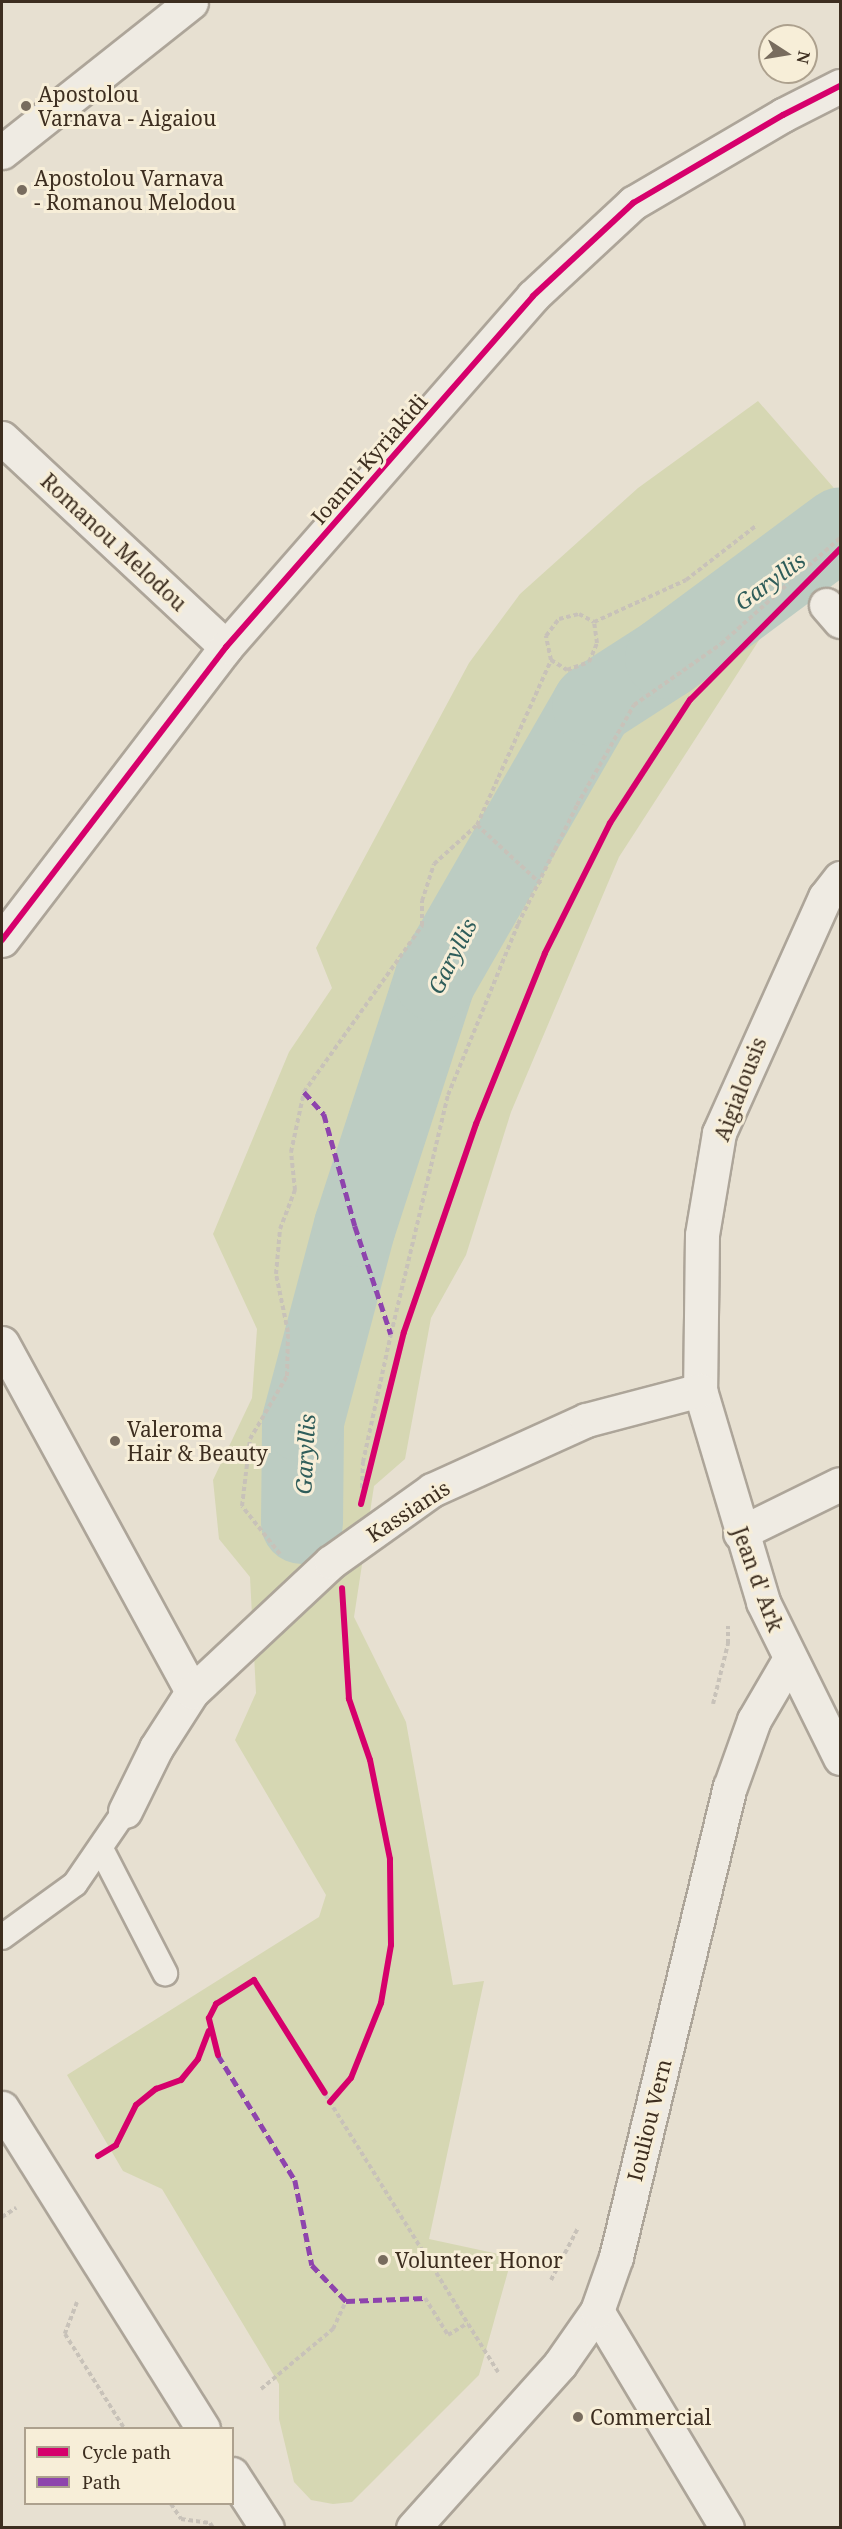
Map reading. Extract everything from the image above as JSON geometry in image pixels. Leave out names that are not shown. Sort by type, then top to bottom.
[{"type":"street","points":[[2,152],[191,2]]},
{"type":"street","name":"Ioanni Kyriakidi","points":[[2,940],[226,647],[533,296],[633,203],[783,115],[840,86]]},
{"type":"street","name":"Romanou Melodou","points":[[2,438],[226,647]]},
{"type":"street","name":"Aigialousis","points":[[700,1390],[702,1235],[719,1133],[820,907],[840,878]]},
{"type":"street","points":[[2,1343],[192,1692]]},
{"type":"street","name":"Jean d' Ark","points":[[700,1390],[740,1533],[763,1602],[789,1660],[840,1758]]},
{"type":"street","name":"Kassianis","points":[[124,1811],[156,1748],[192,1692],[332,1562],[432,1490],[586,1420],[700,1390]]},
{"type":"street","points":[[740,1533],[840,1484]]},
{"type":"street","name":"Iouliou Vern","points":[[413,2528],[560,2364],[597,2311],[616,2257],[730,1787],[754,1720],[789,1660]]},
{"type":"street","points":[[6,2125],[202,2427]]},
{"type":"street","points":[[597,2311],[727,2528]]},
{"type":"street","points":[[234,2477],[267,2528]]},
{"type":"lane","points":[[2,1937],[75,1884],[101,1849],[124,1811]]},
{"type":"lane","points":[[101,1849],[165,1973]]},
{"type":"path","points":[[594,622],[686,580],[757,525]]},
{"type":"path","points":[[800,573],[840,538]]},
{"type":"path","points":[[363,1493],[363,1462],[448,1095],[518,924],[541,884],[577,805],[634,705],[721,644],[791,581]]},
{"type":"path","points":[[287,1562],[242,1506],[250,1439],[287,1376],[288,1332],[276,1274],[280,1229],[295,1190],[291,1152],[304,1092],[422,926],[423,901],[434,864],[477,825],[551,660],[546,636],[559,619],[579,614],[594,622]]},
{"type":"path","points":[[551,660],[567,670],[589,662],[597,643],[594,622]]},
{"type":"path","points":[[477,825],[541,884]]},
{"type":"path","points":[[363,1493],[378,1435]]},
{"type":"path","points":[[711,1714],[728,1644],[728,1622]]},
{"type":"path","points":[[218,2055],[209,2031],[208,2018],[216,2004],[254,1980],[500,2376]]},
{"type":"path","points":[[98,2156],[116,2145],[136,2105],[156,2089],[181,2080],[198,2059],[209,2031]]},
{"type":"path","points":[[330,2102],[337,2094]]},
{"type":"path","points":[[2,2203],[19,2206],[25,2216]]},
{"type":"path","points":[[2,2217],[19,2206]]},
{"type":"path","points":[[550,2280],[581,2224]]},
{"type":"path","points":[[71,2292],[77,2301],[64,2334],[123,2427]]},
{"type":"path","points":[[425,2298],[448,2335],[468,2323]]},
{"type":"path","points":[[261,2389],[333,2329],[346,2301]]},
{"type":"path","points":[[172,2505],[181,2519],[210,2523],[213,2528]]},
{"type":"green space","points":[[758,401],[840,495],[840,571],[787,597],[619,857],[511,1112],[466,1255],[431,1318],[405,1459],[374,1486],[354,1617],[406,1722],[453,1985],[484,1981],[429,2239],[512,2257],[479,2375],[352,2502],[333,2504],[311,2500],[294,2482],[279,2419],[279,2384],[162,2189],[123,2171],[67,2075],[319,1917],[326,1895],[235,1740],[256,1693],[250,1577],[219,1539],[213,1480],[252,1398],[257,1329],[213,1234],[289,1052],[332,988],[316,948],[469,663],[520,594],[638,488]]},
{"type":"waterway","name":"Garyllis","points":[[302,1523],[303,1421],[355,1226],[435,980],[593,705],[666,658],[840,529]]},
{"type":"marked path","points":[[304,1092],[324,1114],[355,1226],[391,1334]]},
{"type":"marked path","points":[[218,2055],[295,2180],[312,2265],[346,2301],[425,2298]]},
{"type":"cycle path","points":[[2,940],[226,647],[533,296],[633,203],[783,115],[840,86]]},
{"type":"cycle path","points":[[361,1504],[404,1332],[476,1124],[545,953],[610,823],[690,700],[840,549]]},
{"type":"cycle path","points":[[330,2102],[351,2078],[381,2003],[391,1945],[390,1859],[370,1760],[349,1699],[342,1588]]},
{"type":"cycle path","points":[[218,2055],[209,2018],[216,2004],[254,1980],[325,2093]]},
{"type":"cycle path","points":[[98,2156],[116,2145],[136,2105],[156,2089],[181,2080],[198,2059],[209,2031]]},
{"type":"place","name":"Apostolou Varnava - Aigaiou","points":[[26,106]]},
{"type":"place","name":"Apostolou Varnava - Romanou Melodou","points":[[22,190]]},
{"type":"place","name":"Valeroma Hair & Beauty","points":[[115,1441]]},
{"type":"place","name":"Volunteer Honor","points":[[383,2260]]},
{"type":"place","name":"Commercial","points":[[578,2417]]}]
